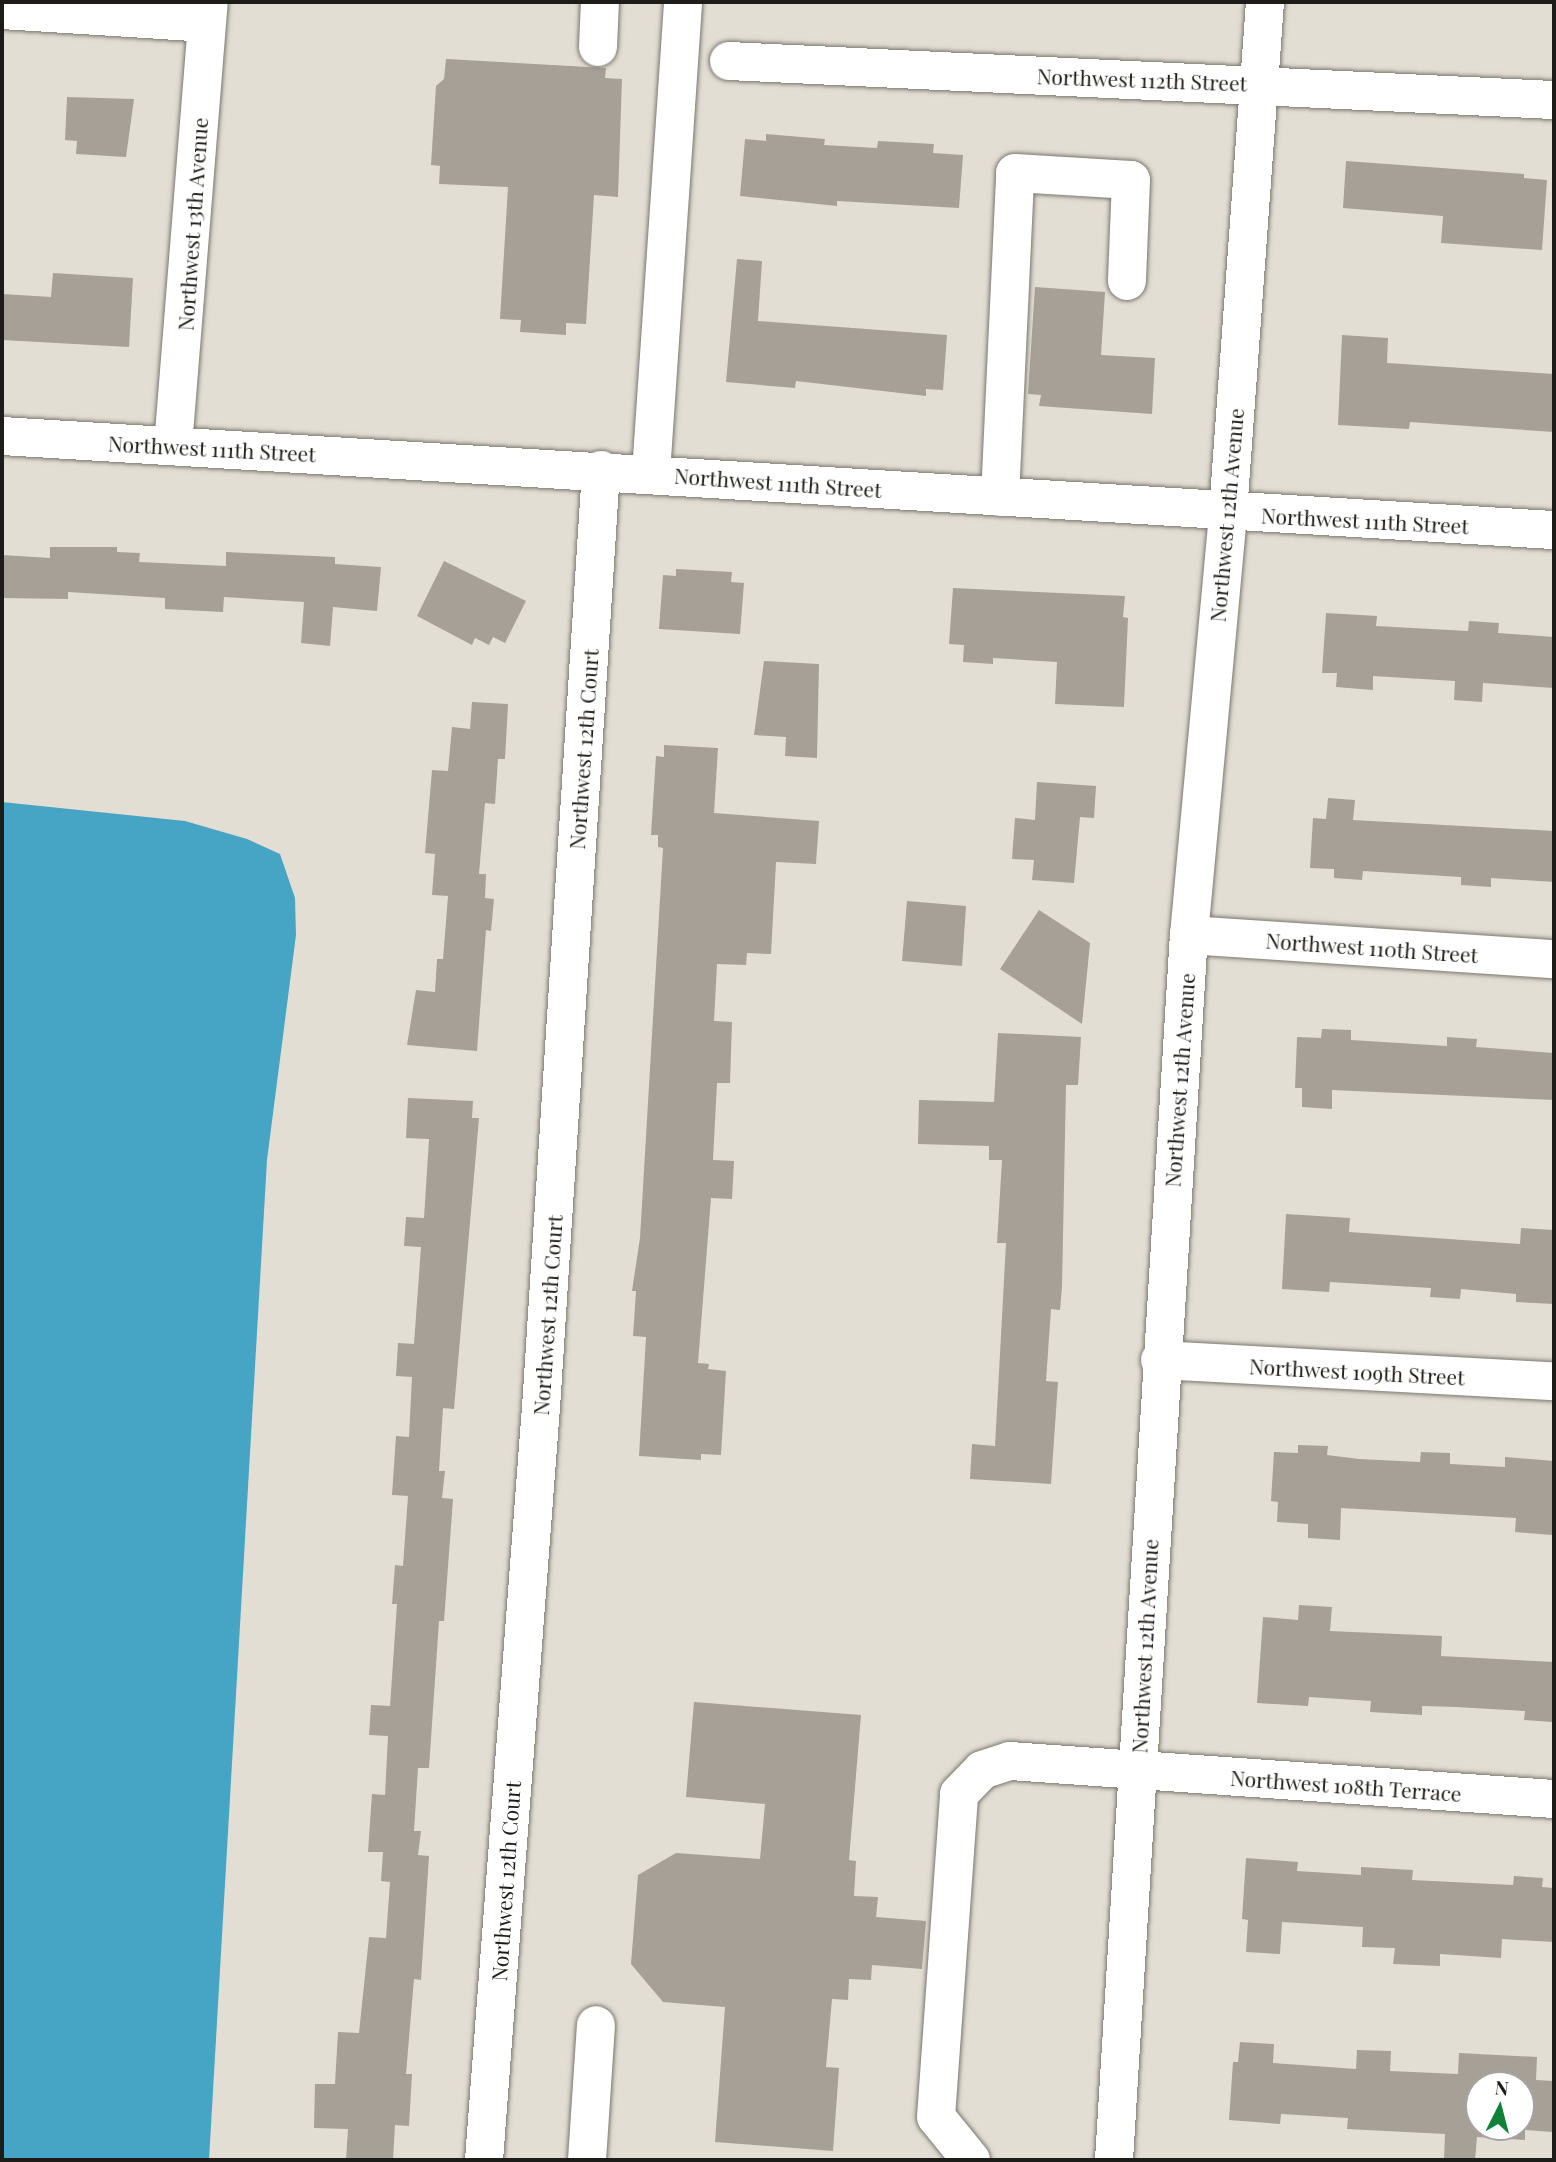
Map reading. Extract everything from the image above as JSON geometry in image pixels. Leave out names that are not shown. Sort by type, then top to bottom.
[{"type":"street","points":[[598,47],[600,2]]},
{"type":"street","points":[[651,473],[683,2]]},
{"type":"street","name":"Northwest 12th Avenue","points":[[1114,2160],[1160,1360],[1189,935],[1228,512],[1265,2]]},
{"type":"street","points":[[2,10],[208,12]]},
{"type":"street","name":"Northwest 13th Avenue","points":[[173,446],[208,12]]},
{"type":"street","name":"Northwest 112th Street","points":[[729,61],[1554,100]]},
{"type":"street","points":[[1000,497],[1015,173],[1131,180],[1127,281]]},
{"type":"street","name":"Northwest 111th Street","points":[[2,436],[651,473],[1228,512],[1554,530]]},
{"type":"street","name":"Northwest 12th Court","points":[[484,2160],[541,1408],[601,470]]},
{"type":"street","name":"Northwest 110th Street","points":[[1189,935],[1554,959]]},
{"type":"street","name":"Northwest 109th Street","points":[[1160,1360],[1554,1381]]},
{"type":"street","name":"Northwest 108th Terrace","points":[[971,2160],[936,2117],[959,1794],[982,1770],[1010,1761],[1554,1799]]},
{"type":"street","points":[[587,2160],[596,2025]]},
{"type":"water","points":[[2,802],[185,821],[247,839],[280,854],[295,898],[296,935],[267,1160],[209,2160],[2,2160]]},
{"type":"building","points":[[446,59],[606,68],[605,78],[622,79],[618,197],[594,195],[586,324],[566,323],[566,335],[520,332],[521,320],[500,319],[508,187],[439,184],[440,166],[431,165],[436,86],[444,79]]},
{"type":"building","points":[[67,97],[134,99],[126,157],[76,154],[77,141],[65,140]]},
{"type":"building","points":[[766,134],[825,139],[824,145],[877,148],[878,141],[934,144],[933,153],[963,155],[959,208],[837,201],[837,206],[740,196],[745,139],[766,141]]},
{"type":"building","points":[[1346,161],[1524,174],[1524,178],[1547,180],[1542,250],[1441,243],[1443,216],[1343,208]]},
{"type":"building","points":[[737,259],[762,261],[758,321],[947,335],[943,390],[926,389],[926,396],[796,381],[795,388],[726,382]]},
{"type":"building","points":[[53,273],[133,278],[129,347],[2,340],[2,294],[51,297]]},
{"type":"building","points":[[1035,287],[1105,292],[1101,355],[1155,358],[1152,414],[1039,406],[1041,395],[1028,394]]},
{"type":"building","points":[[1342,335],[1388,338],[1387,363],[1554,374],[1554,432],[1410,422],[1409,429],[1338,425]]},
{"type":"building","points":[[50,547],[117,547],[117,552],[140,553],[139,562],[226,566],[226,552],[335,557],[335,564],[381,567],[377,611],[333,607],[330,646],[301,643],[304,602],[224,597],[223,612],[165,609],[165,598],[68,592],[68,599],[2,598],[2,555],[50,558]]},
{"type":"building","points":[[444,561],[526,601],[505,643],[493,637],[489,645],[475,638],[472,645],[417,616]]},
{"type":"building","points":[[676,569],[732,572],[731,582],[744,583],[740,634],[659,629],[663,575],[676,576]]},
{"type":"building","points":[[953,588],[1125,596],[1123,617],[1128,618],[1124,707],[1055,704],[1057,662],[993,658],[993,664],[963,662],[964,645],[949,644]]},
{"type":"building","points":[[1326,613],[1377,616],[1376,626],[1468,631],[1469,621],[1499,623],[1498,633],[1554,637],[1554,688],[1483,683],[1482,702],[1454,700],[1455,681],[1373,676],[1373,690],[1336,687],[1337,673],[1322,673]]},
{"type":"building","points":[[764,661],[819,664],[817,758],[785,756],[786,737],[754,735]]},
{"type":"building","points":[[472,702],[508,704],[505,759],[498,759],[495,804],[485,803],[479,874],[486,874],[485,898],[494,899],[491,931],[486,930],[477,1051],[407,1045],[416,990],[435,992],[437,959],[443,959],[448,896],[432,895],[435,854],[425,853],[432,770],[448,771],[452,727],[470,729]]},
{"type":"building","points":[[664,745],[718,748],[714,813],[819,821],[816,864],[776,862],[771,954],[747,953],[746,965],[717,964],[714,1021],[732,1022],[730,1083],[717,1083],[713,1160],[734,1161],[732,1199],[711,1198],[698,1363],[709,1364],[708,1369],[726,1371],[721,1455],[701,1454],[701,1460],[639,1456],[646,1337],[633,1336],[636,1291],[632,1291],[640,1238],[663,848],[658,847],[658,835],[651,835],[656,756],[664,757]]},
{"type":"building","points":[[1037,782],[1096,786],[1094,818],[1080,817],[1074,883],[1032,880],[1034,860],[1012,859],[1015,818],[1035,820]]},
{"type":"building","points":[[1328,798],[1355,800],[1353,820],[1554,831],[1554,882],[1491,878],[1491,887],[1461,885],[1461,877],[1363,871],[1362,880],[1334,878],[1334,869],[1310,868],[1313,818],[1326,819]]},
{"type":"building","points":[[907,901],[966,906],[962,966],[902,961]]},
{"type":"building","points":[[1039,910],[1090,943],[1082,1024],[1000,969]]},
{"type":"building","points":[[1322,1029],[1351,1030],[1351,1040],[1447,1046],[1447,1037],[1477,1039],[1476,1047],[1554,1053],[1554,1100],[1332,1090],[1332,1109],[1302,1107],[1302,1088],[1295,1088],[1297,1037],[1321,1038]]},
{"type":"building","points":[[998,1033],[1081,1037],[1078,1085],[1066,1085],[1062,1287],[1060,1310],[1051,1309],[1046,1381],[1058,1382],[1051,1484],[970,1479],[972,1444],[995,1446],[1006,1243],[997,1243],[1002,1160],[989,1160],[989,1146],[918,1144],[919,1100],[994,1102]]},
{"type":"building","points":[[408,1098],[473,1101],[472,1118],[479,1118],[454,1409],[443,1408],[439,1471],[445,1471],[442,1498],[453,1499],[444,1621],[439,1621],[429,1768],[418,1768],[414,1831],[421,1831],[418,1855],[429,1856],[421,1980],[414,1979],[406,2074],[412,2074],[409,2126],[395,2125],[393,2160],[346,2160],[348,2129],[314,2128],[315,2084],[335,2084],[338,2032],[359,2033],[369,1937],[386,1938],[390,1882],[381,1881],[383,1852],[368,1852],[372,1794],[385,1795],[388,1736],[369,1735],[371,1705],[390,1706],[397,1604],[392,1604],[395,1565],[403,1566],[408,1496],[392,1495],[396,1436],[409,1437],[412,1377],[396,1376],[398,1343],[414,1344],[421,1247],[404,1246],[406,1217],[424,1218],[429,1139],[406,1138]]},
{"type":"building","points":[[1286,1214],[1350,1218],[1349,1232],[1520,1244],[1521,1228],[1554,1230],[1554,1304],[1516,1302],[1516,1294],[1461,1289],[1460,1299],[1430,1297],[1431,1288],[1330,1282],[1329,1292],[1282,1289]]},
{"type":"building","points":[[1298,1445],[1328,1446],[1327,1455],[1359,1459],[1420,1462],[1421,1452],[1450,1453],[1450,1464],[1505,1467],[1505,1457],[1554,1461],[1552,1535],[1515,1532],[1516,1518],[1341,1508],[1340,1540],[1308,1538],[1308,1524],[1277,1522],[1278,1502],[1271,1501],[1274,1452],[1298,1453]]},
{"type":"building","points":[[1299,1605],[1332,1607],[1330,1631],[1442,1636],[1441,1656],[1554,1662],[1553,1722],[1524,1720],[1525,1711],[1456,1707],[1422,1706],[1422,1715],[1370,1712],[1371,1701],[1309,1697],[1308,1706],[1257,1703],[1263,1617],[1298,1620]]},
{"type":"building","points":[[694,1702],[861,1715],[849,1860],[856,1861],[854,1896],[878,1897],[876,1917],[926,1921],[922,1969],[872,1965],[871,1980],[849,1979],[848,2000],[832,1999],[826,2067],[839,2068],[833,2151],[715,2142],[725,2007],[663,2002],[631,1964],[638,1875],[676,1853],[760,1859],[765,1804],[686,1797]]},
{"type":"building","points":[[1246,1858],[1298,1862],[1297,1871],[1361,1875],[1361,1867],[1413,1870],[1412,1880],[1513,1885],[1514,1876],[1543,1878],[1542,1887],[1554,1888],[1554,1942],[1502,1939],[1501,1958],[1440,1954],[1440,1966],[1393,1964],[1395,1948],[1362,1947],[1363,1927],[1282,1922],[1280,1954],[1246,1952],[1248,1920],[1242,1919]]},
{"type":"building","points":[[1240,2042],[1274,2044],[1273,2063],[1356,2069],[1357,2050],[1391,2051],[1390,2071],[1458,2074],[1459,2053],[1537,2057],[1536,2080],[1554,2081],[1553,2132],[1535,2131],[1535,2071],[1465,2071],[1465,2141],[1477,2141],[1475,2160],[1444,2160],[1445,2134],[1347,2129],[1348,2118],[1281,2114],[1280,2124],[1229,2120],[1233,2062],[1238,2062]]}]
